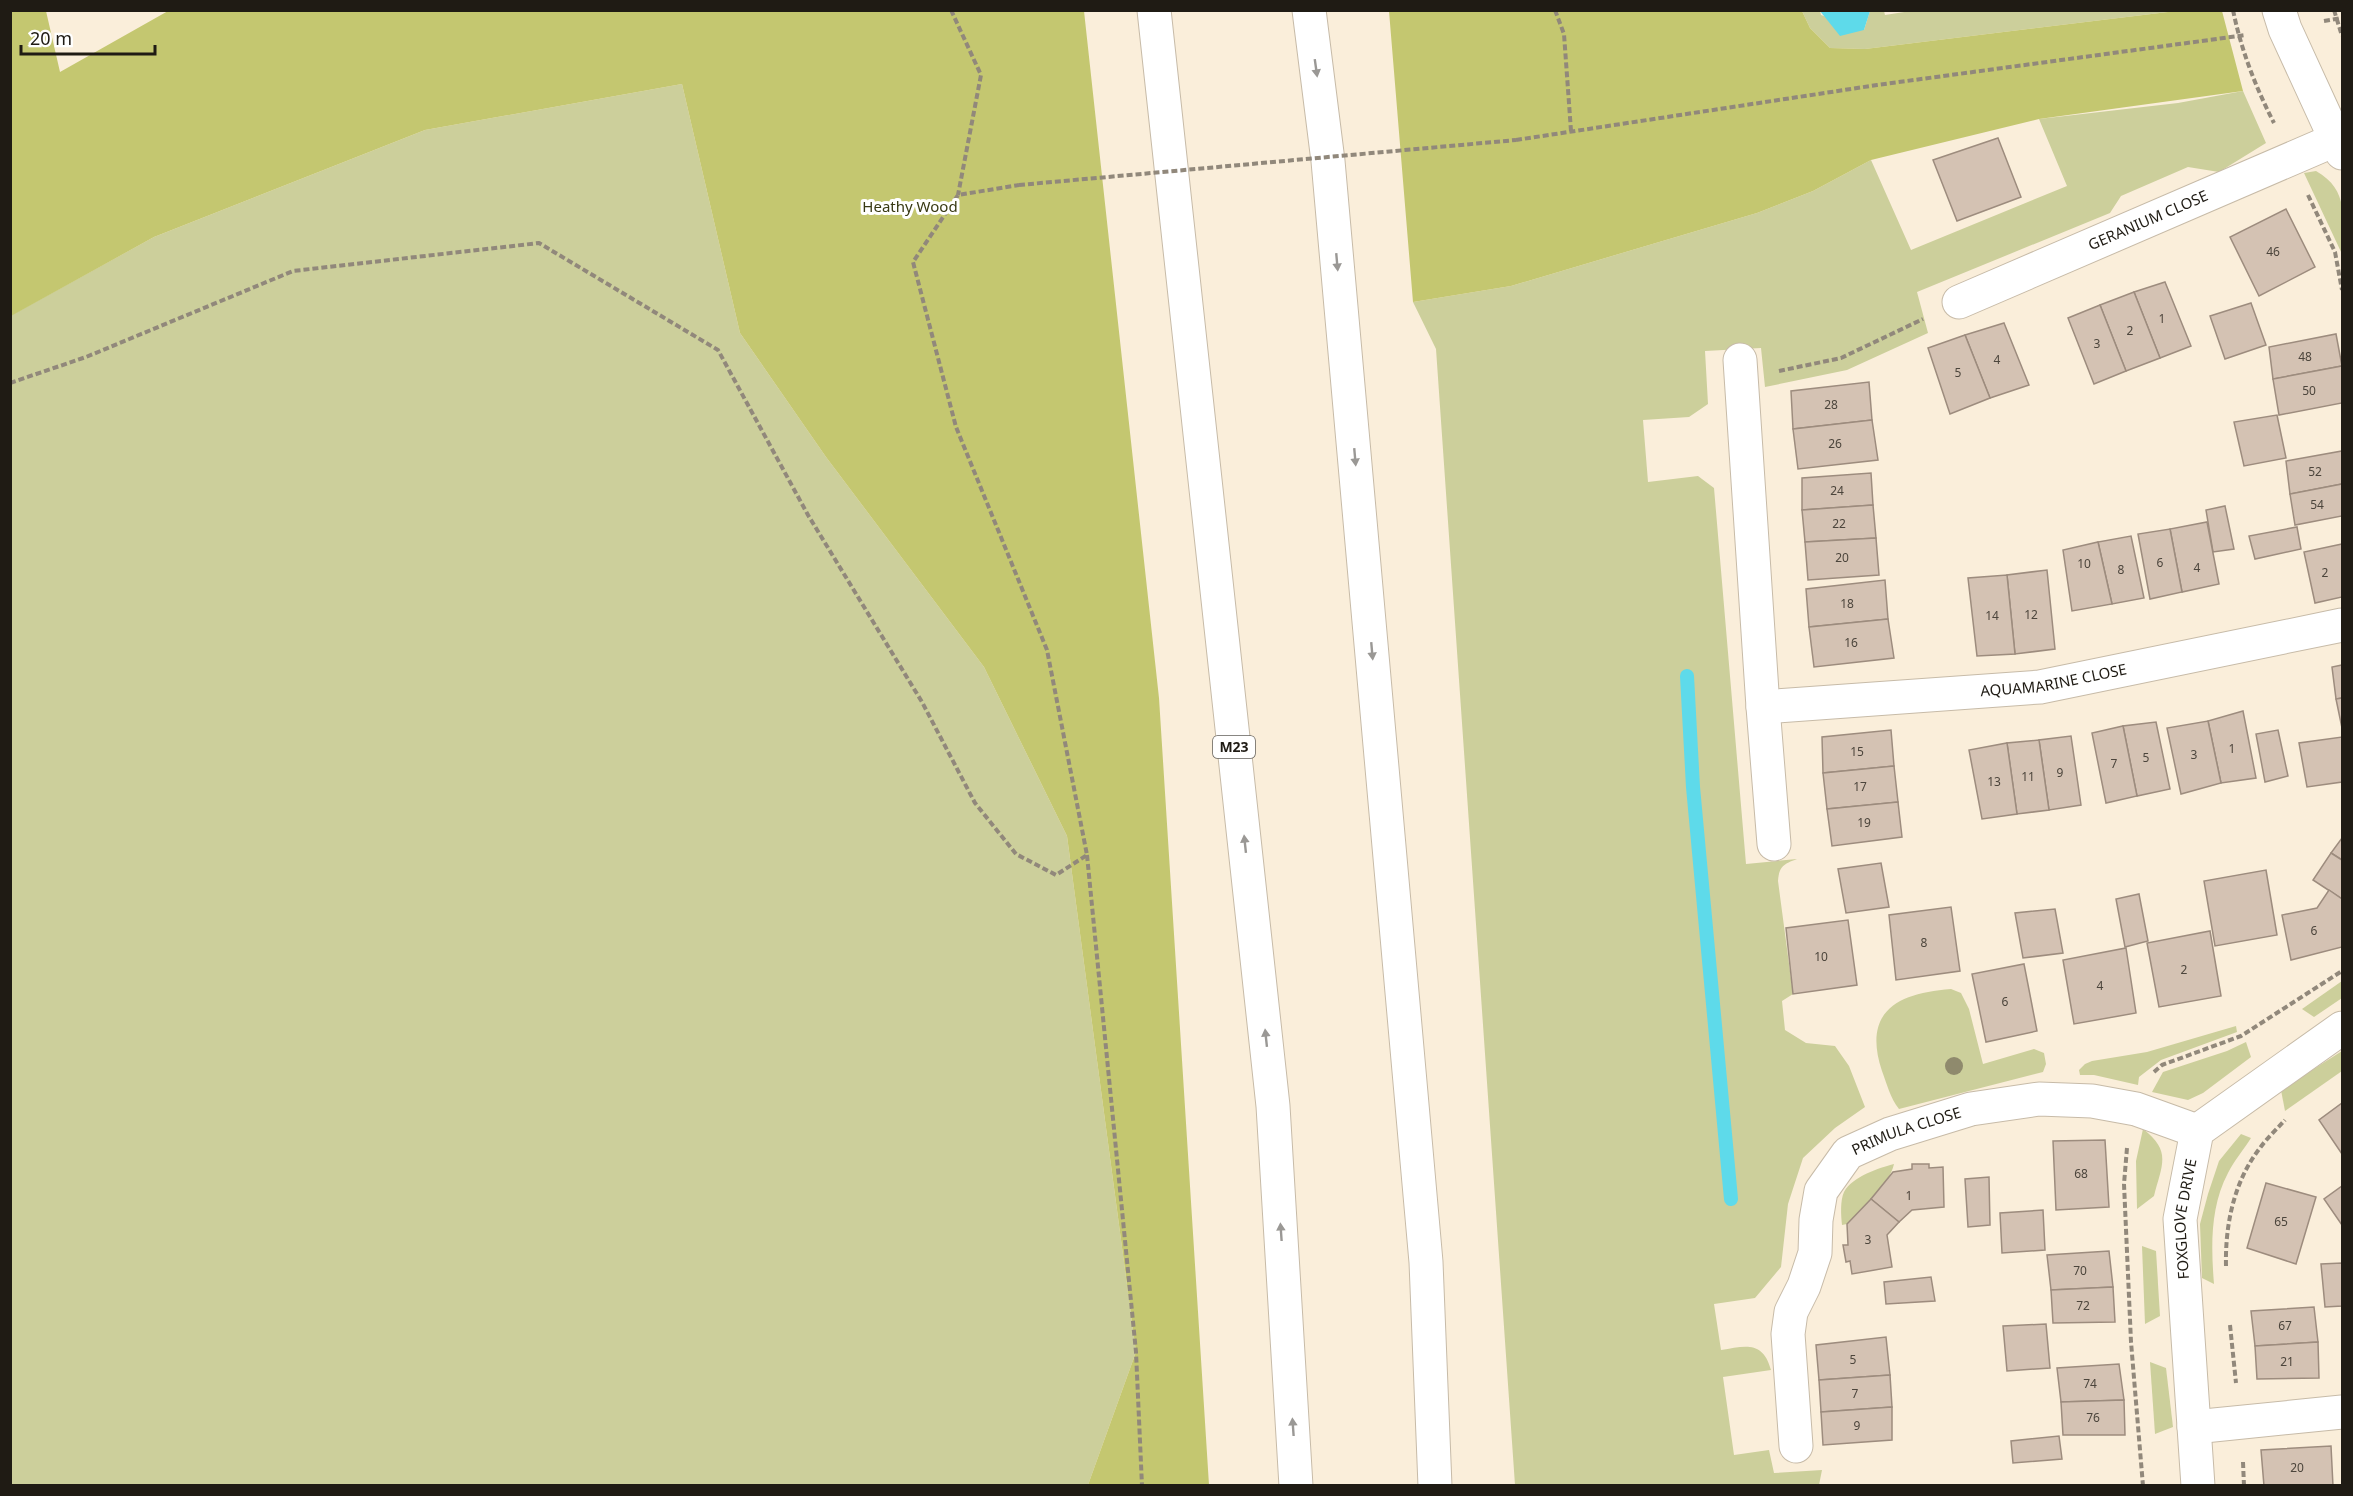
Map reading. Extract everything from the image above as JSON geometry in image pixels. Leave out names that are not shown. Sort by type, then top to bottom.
[{"type":"main road","name":"M23","points":[[1154,10],[1273,1107],[1296,1485]]},
{"type":"main road","points":[[1309,10],[1328,161],[1426,1262],[1435,1485]]},
{"type":"main road","points":[[2282,20],[2340,146]]},
{"type":"main road","name":"GERANIUM CLOSE","points":[[1959,302],[2340,146]]},
{"type":"main road","points":[[1741,367],[1762,707],[1774,844]]},
{"type":"main road","name":"AQUAMARINE CLOSE","points":[[1762,707],[2040,687],[2343,625]]},
{"type":"main road","points":[[2196,1131],[2343,1028]]},
{"type":"main road","name":"PRIMULA CLOSE","points":[[1796,1446],[1788,1334],[1791,1312],[1804,1286],[1815,1253],[1816,1220],[1821,1191],[1848,1153],[1890,1134],[1971,1109],[2039,1099],[2092,1101],[2136,1109],[2196,1131]]},
{"type":"main road","name":"FOXGLOVE DRIVE","points":[[2196,1131],[2180,1219],[2198,1485]]},
{"type":"main road","points":[[2194,1427],[2343,1412]]},
{"type":"path","points":[[951,10],[981,75],[958,195],[913,262],[956,427],[1047,650],[1087,855],[1136,1352],[1142,1485]]},
{"type":"path","points":[[1555,10],[1564,34],[1571,131]]},
{"type":"path","points":[[2334,10],[2343,36]]},
{"type":"path","points":[[958,195],[1019,185],[1516,140],[2282,20]]},
{"type":"path","points":[[10,383],[86,357],[293,271],[539,243],[718,350],[808,514],[922,702],[975,803],[1016,854],[1056,875],[1087,855]]},
{"type":"path","points":[[1741,367],[1780,371],[1841,358],[1959,302]]},
{"type":"path","points":[[2226,1268],[2226,1238],[2237,1187],[2259,1149],[2287,1118]]},
{"type":"path","points":[[2230,1322],[2244,1485]]},
{"type":"green space","name":"Heathy Wood","points":[[11,10],[46,11],[60,72],[168,11],[1084,11],[1159,698],[1209,1485],[1088,1485],[1136,1352],[1067,836],[984,667],[826,457],[740,333],[682,84],[425,130],[154,237],[11,316]]},
{"type":"green space","points":[[1917,10],[2176,11],[1865,49],[1830,48],[1810,28],[1802,11],[1820,11],[1821,15],[1864,30],[1870,11],[1884,11],[1885,15]]},
{"type":"green space","points":[[1389,11],[1802,11],[1810,28],[1830,48],[1865,49],[2176,11],[2222,11],[2243,91],[2039,119],[1871,160],[1813,191],[1757,213],[1511,286],[1413,302]]},
{"type":"green space","points":[[682,84],[740,333],[826,457],[984,667],[1067,836],[1136,1352],[1088,1485],[11,1485],[10,316],[154,237],[425,130]]},
{"type":"green space","points":[[2243,91],[2266,143],[2219,172],[2188,167],[2121,196],[2110,213],[1917,292],[1928,333],[1847,370],[1765,387],[1761,348],[1705,351],[1708,404],[1689,417],[1643,420],[1648,482],[1698,476],[1714,488],[1746,864],[1797,859],[1783,866],[1778,881],[1793,994],[1782,1001],[1785,1030],[1806,1043],[1835,1046],[1849,1066],[1865,1107],[1835,1128],[1803,1158],[1788,1204],[1781,1267],[1755,1298],[1714,1304],[1721,1350],[1738,1347],[1758,1349],[1768,1360],[1771,1370],[1723,1377],[1734,1455],[1769,1450],[1774,1473],[1822,1470],[1819,1485],[1515,1485],[1436,349],[1413,302],[1511,286],[1757,213],[1813,191],[1871,160],[1911,250],[2067,186],[2039,119],[2178,103]]},
{"type":"green space","points":[[2316,171],[2335,187],[2339,197],[2343,218],[2342,254],[2304,173]]},
{"type":"green space","points":[[2342,981],[2342,998],[2314,1017],[2302,1009]]},
{"type":"green space","points":[[1951,989],[1961,993],[1969,1009],[1983,1064],[2034,1049],[2044,1053],[2046,1064],[2043,1072],[1899,1109],[1889,1091],[1877,1050],[1877,1033],[1881,1020],[1889,1009],[1901,1001],[1915,995]]},
{"type":"green space","points":[[2236,1026],[2237,1032],[2161,1060],[2139,1077],[2138,1085],[2094,1075],[2080,1075],[2079,1070],[2092,1061],[2147,1052]]},
{"type":"green space","points":[[2246,1042],[2251,1057],[2203,1093],[2188,1100],[2152,1092],[2163,1072],[2227,1051]]},
{"type":"green space","points":[[2342,1051],[2342,1071],[2285,1111],[2281,1090]]},
{"type":"green space","points":[[2143,1129],[2158,1144],[2162,1167],[2154,1196],[2137,1209],[2136,1161]]},
{"type":"green space","points":[[2241,1134],[2251,1138],[2228,1173],[2215,1213],[2212,1242],[2214,1284],[2202,1278],[2200,1224],[2219,1161]]},
{"type":"green space","points":[[1894,1164],[1887,1180],[1874,1196],[1847,1224],[1842,1225],[1842,1200],[1848,1186],[1867,1174]]},
{"type":"green space","points":[[2142,1246],[2156,1251],[2160,1316],[2145,1324]]},
{"type":"green space","points":[[2150,1362],[2166,1368],[2173,1427],[2155,1434]]},
{"type":"water","points":[[1820,11],[1870,11],[1864,30],[1840,36]]},
{"type":"building","points":[[1998,138],[2021,197],[1957,221],[1933,160]]},
{"type":"building","points":[[2286,209],[2315,267],[2259,296],[2230,237]]},
{"type":"building","points":[[2165,282],[2191,346],[2160,358],[2134,292]]},
{"type":"building","points":[[2134,292],[2160,358],[2126,371],[2100,305]]},
{"type":"building","points":[[2251,303],[2266,345],[2225,359],[2210,316]]},
{"type":"building","points":[[2100,305],[2126,371],[2094,384],[2068,318]]},
{"type":"building","points":[[2004,323],[2029,385],[1990,398],[1965,335]]},
{"type":"building","points":[[2336,334],[2342,366],[2273,379],[2269,347]]},
{"type":"building","points":[[1965,335],[1990,398],[1950,414],[1928,348]]},
{"type":"building","points":[[2342,366],[2342,403],[2279,415],[2273,379]]},
{"type":"building","points":[[1869,382],[1872,420],[1793,429],[1791,391]]},
{"type":"building","points":[[2277,415],[2286,458],[2244,466],[2234,422]]},
{"type":"building","points":[[1872,420],[1878,460],[1798,469],[1793,429]]},
{"type":"building","points":[[2342,451],[2342,484],[2290,494],[2286,461]]},
{"type":"building","points":[[1871,473],[1873,505],[1802,510],[1802,478]]},
{"type":"building","points":[[2342,484],[2342,516],[2295,525],[2290,494]]},
{"type":"building","points":[[1873,505],[1876,538],[1805,542],[1802,510]]},
{"type":"building","points":[[2225,506],[2234,549],[2213,552],[2206,510]]},
{"type":"building","points":[[2207,522],[2219,584],[2182,592],[2170,529]]},
{"type":"building","points":[[2297,527],[2301,549],[2255,559],[2249,536]]},
{"type":"building","points":[[2170,529],[2182,592],[2150,599],[2138,534]]},
{"type":"building","points":[[2131,536],[2144,598],[2112,604],[2098,542]]},
{"type":"building","points":[[1876,538],[1879,575],[1808,580],[1805,542]]},
{"type":"building","points":[[2098,542],[2112,604],[2072,611],[2063,550]]},
{"type":"building","points":[[2342,544],[2342,597],[2315,603],[2304,552]]},
{"type":"building","points":[[2047,570],[2055,649],[2015,654],[2007,575]]},
{"type":"building","points":[[2007,575],[2015,654],[1977,656],[1968,578]]},
{"type":"building","points":[[1885,580],[1888,619],[1809,627],[1806,589]]},
{"type":"building","points":[[1888,619],[1894,658],[1814,667],[1809,627]]},
{"type":"building","points":[[2342,665],[2342,698],[2336,699],[2332,667]]},
{"type":"building","points":[[2342,698],[2342,728],[2336,699]]},
{"type":"building","points":[[2243,711],[2256,778],[2221,783],[2208,721]]},
{"type":"building","points":[[2208,721],[2221,783],[2181,794],[2167,728]]},
{"type":"building","points":[[2156,722],[2170,789],[2137,796],[2123,726]]},
{"type":"building","points":[[2123,726],[2137,796],[2106,803],[2092,733]]},
{"type":"building","points":[[1891,730],[1894,766],[1823,773],[1822,737]]},
{"type":"building","points":[[2278,730],[2288,776],[2265,782],[2256,734]]},
{"type":"building","points":[[2071,736],[2081,805],[2049,810],[2039,740]]},
{"type":"building","points":[[2342,737],[2342,782],[2307,787],[2299,743]]},
{"type":"building","points":[[2039,740],[2049,810],[2017,814],[2007,743]]},
{"type":"building","points":[[2007,743],[2017,814],[1982,819],[1969,750]]},
{"type":"building","points":[[1894,766],[1898,802],[1827,809],[1823,773]]},
{"type":"building","points":[[1898,802],[1902,837],[1832,846],[1827,809]]},
{"type":"building","points":[[2342,838],[2342,860],[2331,853]]},
{"type":"building","points":[[2331,853],[2342,860],[2342,899],[2313,880]]},
{"type":"building","points":[[1881,863],[1889,907],[1846,913],[1838,869]]},
{"type":"building","points":[[2266,870],[2277,935],[2215,946],[2204,881]]},
{"type":"building","points":[[2329,890],[2342,899],[2342,947],[2291,960],[2282,915],[2317,908]]},
{"type":"building","points":[[2139,894],[2148,941],[2125,947],[2116,899]]},
{"type":"building","points":[[1951,907],[1960,971],[1896,980],[1889,915]]},
{"type":"building","points":[[2055,909],[2063,953],[2023,958],[2015,913]]},
{"type":"building","points":[[1848,920],[1857,985],[1793,994],[1786,928]]},
{"type":"building","points":[[2210,931],[2221,996],[2159,1007],[2147,943]]},
{"type":"building","points":[[2126,948],[2136,1013],[2074,1024],[2063,960]]},
{"type":"building","points":[[2024,964],[2037,1031],[1986,1042],[1972,974]]},
{"type":"building","points":[[2342,1103],[2342,1154],[2319,1120]]},
{"type":"building","points":[[2105,1140],[2109,1207],[2056,1210],[2053,1141]]},
{"type":"building","points":[[1912,1164],[1929,1164],[1929,1168],[1943,1167],[1944,1207],[1912,1210],[1899,1222],[1871,1199],[1893,1172],[1912,1169]]},
{"type":"building","points":[[1989,1177],[1990,1225],[1968,1227],[1965,1179]]},
{"type":"building","points":[[2266,1183],[2316,1197],[2296,1264],[2247,1248]]},
{"type":"building","points":[[2342,1186],[2342,1225],[2324,1199]]},
{"type":"building","points":[[1871,1199],[1899,1222],[1887,1235],[1892,1267],[1852,1274],[1850,1261],[1846,1262],[1843,1245],[1848,1245],[1847,1224]]},
{"type":"building","points":[[2043,1210],[2045,1250],[2002,1253],[2000,1213]]},
{"type":"building","points":[[2109,1251],[2113,1287],[2051,1290],[2047,1255]]},
{"type":"building","points":[[2342,1263],[2342,1306],[2325,1307],[2321,1264]]},
{"type":"building","points":[[1931,1277],[1935,1301],[1886,1304],[1884,1282]]},
{"type":"building","points":[[2113,1287],[2115,1322],[2053,1323],[2051,1290]]},
{"type":"building","points":[[2314,1307],[2318,1342],[2255,1346],[2251,1311]]},
{"type":"building","points":[[2046,1324],[2050,1368],[2007,1371],[2003,1326]]},
{"type":"building","points":[[1886,1337],[1890,1375],[1819,1380],[1816,1345]]},
{"type":"building","points":[[2318,1342],[2319,1378],[2257,1379],[2255,1346]]},
{"type":"building","points":[[2119,1364],[2124,1400],[2061,1402],[2057,1368]]},
{"type":"building","points":[[1890,1375],[1892,1407],[1821,1412],[1819,1380]]},
{"type":"building","points":[[2124,1400],[2125,1435],[2063,1435],[2061,1402]]},
{"type":"building","points":[[1892,1407],[1892,1440],[1823,1445],[1821,1412]]},
{"type":"building","points":[[2059,1436],[2062,1459],[2013,1463],[2011,1441]]},
{"type":"building","points":[[2331,1446],[2333,1486],[2264,1486],[2261,1450]]},
{"type":"waterway","points":[[1687,676],[1693,787],[1731,1199]]}]
